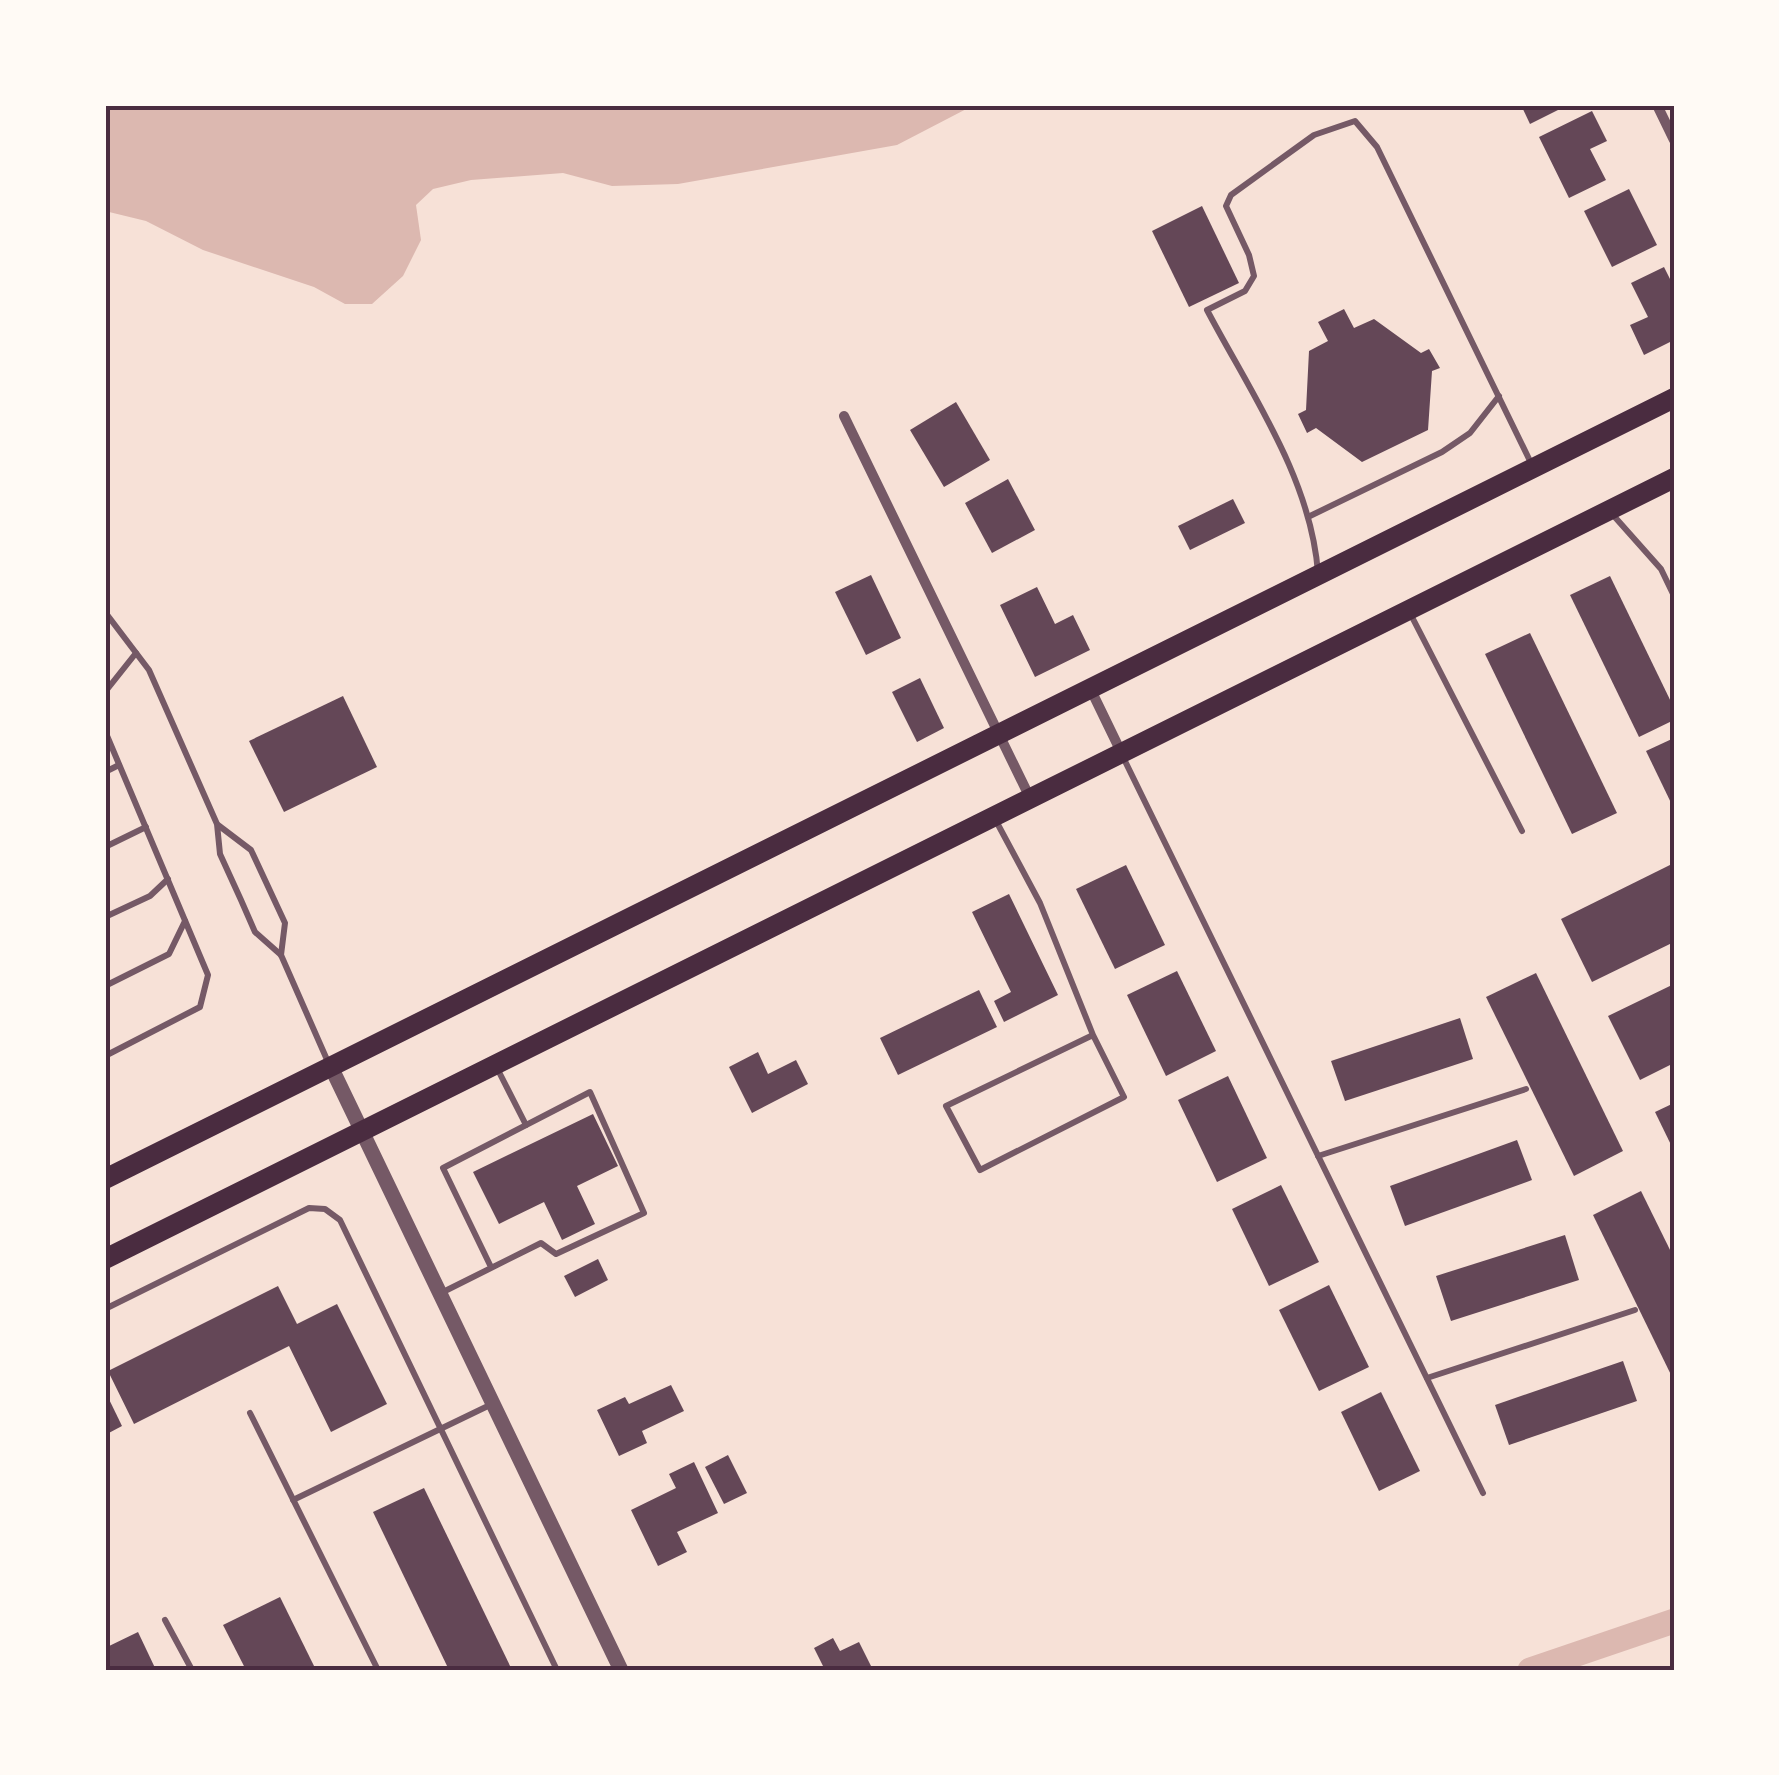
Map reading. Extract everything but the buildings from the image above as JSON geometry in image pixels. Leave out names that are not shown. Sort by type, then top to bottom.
[{"type":"main road","points":[[105,1180],[1674,398]]},
{"type":"main road","points":[[105,1259],[1674,478]]},
{"type":"street","points":[[1657,105],[1674,140]]},
{"type":"street","points":[[844,416],[1031,800]]},
{"type":"street","points":[[1090,690],[1122,754]]},
{"type":"street","points":[[332,1069],[620,1670]]},
{"type":"lane","points":[[1319,576],[1310,516],[1207,310],[1245,291],[1254,276],[1250,255],[1226,206],[1231,195],[1314,135],[1355,120],[1377,147],[1534,468]]},
{"type":"lane","points":[[1310,516],[1442,452],[1470,433],[1499,396]]},
{"type":"lane","points":[[1609,510],[1661,569],[1674,596]]},
{"type":"lane","points":[[1409,611],[1522,831]]},
{"type":"lane","points":[[106,614],[149,670],[217,824],[220,854],[255,932],[281,955],[332,1069]]},
{"type":"lane","points":[[105,692],[136,653]]},
{"type":"lane","points":[[105,731],[208,974],[200,1008],[105,1056]]},
{"type":"lane","points":[[1122,754],[1483,1493]]},
{"type":"lane","points":[[105,772],[119,766]]},
{"type":"lane","points":[[994,818],[1040,903],[1093,1035],[1124,1097],[980,1170],[946,1106],[1093,1035]]},
{"type":"lane","points":[[217,824],[251,850],[285,923],[281,955]]},
{"type":"lane","points":[[105,846],[146,827]]},
{"type":"lane","points":[[105,917],[150,896],[168,879]]},
{"type":"lane","points":[[105,986],[169,954],[186,920]]},
{"type":"lane","points":[[495,1066],[526,1125]]},
{"type":"lane","points":[[1318,1156],[1526,1089]]},
{"type":"lane","points":[[437,1295],[490,1265],[541,1243],[556,1254],[644,1214],[590,1092],[443,1168],[490,1265]]},
{"type":"lane","points":[[105,1309],[309,1208],[326,1209],[340,1220],[557,1670]]},
{"type":"lane","points":[[1427,1378],[1635,1310]]},
{"type":"lane","points":[[293,1500],[490,1405]]},
{"type":"lane","points":[[250,1413],[378,1670]]},
{"type":"lane","points":[[165,1620],[192,1670]]},
{"type":"shaded area","points":[[105,105],[974,105],[897,145],[678,184],[612,186],[563,173],[471,180],[433,189],[416,205],[421,240],[403,276],[372,304],[345,304],[314,287],[203,250],[146,221],[105,211]]},
{"type":"waterway","points":[[1530,1670],[1674,1621]]}]
